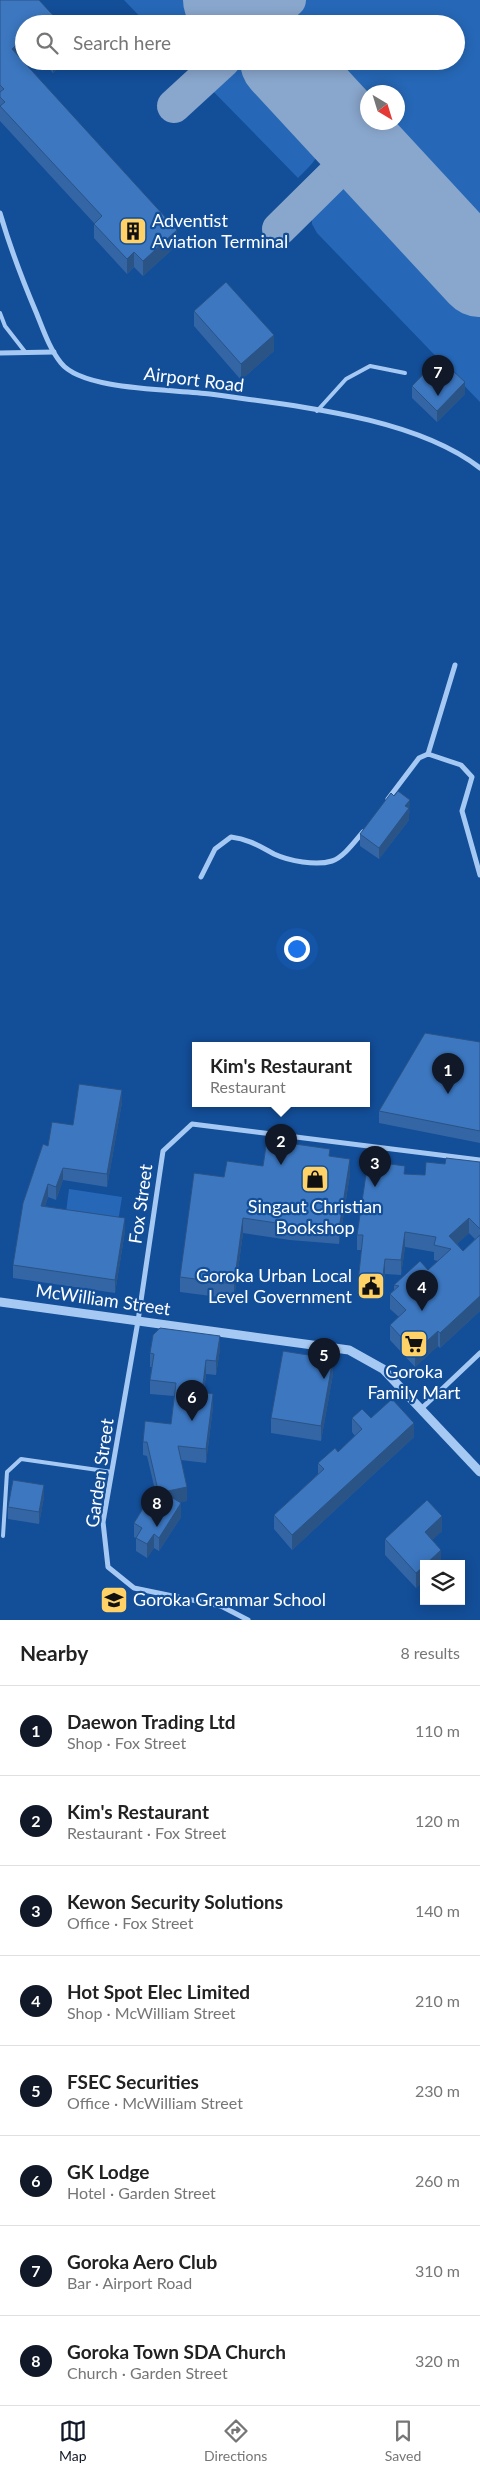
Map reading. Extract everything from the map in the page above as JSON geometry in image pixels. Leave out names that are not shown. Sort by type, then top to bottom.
[{"type":"street","name":"Airport Road","points":[[0,213],[15,261],[47,340],[62,364],[80,376],[101,383],[208,394],[362,418],[405,430],[468,458],[480,468]]},
{"type":"street","points":[[0,353],[54,352]]},
{"type":"street","points":[[428,754],[455,665]]},
{"type":"street","points":[[383,806],[419,758],[428,754],[461,765],[472,777],[462,811],[480,875]]},
{"type":"street","points":[[201,877],[215,849],[231,837],[248,839],[276,854],[298,862],[332,861],[351,846],[367,826]]},
{"type":"street","name":"Fox Street","points":[[138,1321],[163,1151],[192,1124],[480,1160]]},
{"type":"street","name":"McWilliam Street","points":[[0,1302],[349,1350],[383,1369],[480,1472]]},
{"type":"street","name":"Garden Street","points":[[138,1321],[103,1522],[108,1567],[134,1588],[221,1606],[248,1620]]},
{"type":"street","points":[[421,1409],[480,1353]]},
{"type":"lane","points":[[0,313],[5,326],[26,352]]},
{"type":"lane","points":[[317,411],[346,379],[370,366],[405,373]]},
{"type":"lane","points":[[3,1536],[7,1472],[21,1459],[112,1472]]},
{"type":"shaded area","points":[[124,0],[202,0],[216,15],[138,15]]},
{"type":"shaded area","points":[[301,0],[480,0],[480,248],[371,130],[405,130],[405,85],[360,85],[360,118],[315,70],[465,70],[465,15],[289,15],[292,8]]},
{"type":"shaded area","points":[[218,70],[255,70],[321,141],[319,152],[310,166],[298,178],[205,83]]},
{"type":"shaded area","points":[[354,180],[369,180],[480,297],[480,402],[317,233],[312,224],[312,216],[341,187]]},
{"type":"shaded area","points":[[69,1189],[122,1197],[117,1228],[65,1220]]},
{"type":"building","points":[[0,0],[39,0],[53,15],[15,15],[15,46],[12,49],[15,52],[15,70],[31,70],[177,230],[143,261],[134,252],[127,259],[94,224],[102,216],[0,106],[5,102],[0,97],[0,92],[4,89],[0,85]]},
{"type":"building","points":[[226,282],[274,335],[241,364],[194,311]]},
{"type":"building","points":[[439,358],[465,382],[437,411],[412,386]]},
{"type":"building","points":[[398,791],[410,800],[405,806],[409,808],[379,848],[360,834],[391,793],[394,796]]},
{"type":"building","points":[[425,1033],[480,1042],[480,1131],[379,1111]]},
{"type":"building","points":[[79,1084],[122,1090],[107,1174],[63,1168],[56,1187],[48,1184],[41,1206],[125,1218],[115,1280],[13,1265],[23,1203],[43,1144],[48,1146],[52,1122],[73,1125]]},
{"type":"building","points":[[267,1140],[330,1149],[329,1156],[350,1159],[339,1229],[290,1225],[243,1218],[234,1284],[180,1277],[194,1173],[224,1177],[227,1161],[263,1166]]},
{"type":"building","points":[[446,1158],[480,1162],[480,1229],[469,1218],[449,1236],[463,1251],[480,1235],[480,1296],[440,1333],[438,1331],[415,1352],[390,1325],[406,1310],[390,1294],[399,1286],[394,1285],[420,1261],[428,1270],[451,1249],[434,1245],[436,1237],[405,1232],[401,1260],[385,1259],[382,1284],[358,1282],[363,1235],[357,1235],[368,1161],[405,1166],[404,1174],[425,1175],[426,1162],[445,1164]]},
{"type":"building","points":[[160,1328],[220,1336],[216,1361],[206,1360],[202,1392],[213,1394],[206,1449],[178,1446],[187,1487],[163,1492],[181,1503],[159,1538],[154,1534],[147,1544],[136,1538],[142,1528],[134,1523],[157,1486],[147,1442],[143,1442],[145,1421],[171,1424],[176,1383],[150,1380],[154,1354],[150,1353],[153,1335]]},
{"type":"building","points":[[283,1351],[333,1359],[321,1426],[271,1418]]},
{"type":"building","points":[[392,1399],[414,1423],[292,1535],[274,1515],[324,1469],[318,1463],[335,1448],[338,1452],[362,1429],[352,1418],[362,1409],[371,1418]]},
{"type":"building","points":[[13,1480],[44,1485],[39,1512],[8,1507]]},
{"type":"building","points":[[427,1500],[442,1516],[425,1532],[441,1550],[430,1560],[420,1560],[420,1570],[416,1573],[385,1539]]},
{"type":"taxiway","points":[[273,15],[289,0]]},
{"type":"taxiway","points":[[174,106],[213,70]]},
{"type":"taxiway","points":[[279,229],[361,148]]},
{"type":"runway","points":[[225,0],[239,15]]},
{"type":"runway","points":[[290,70],[480,275]]},
{"type":"place","name":"Adventist Aviation Terminal","points":[[133,231]]},
{"type":"place","name":"Goroka Aero Club","points":[[438,396]]},
{"type":"place","name":"Daewon Trading Ltd","points":[[448,1094]]},
{"type":"place","name":"Kim's Restaurant","points":[[281,1165]]},
{"type":"place","name":"Singaut Christian Bookshop","points":[[315,1179]]},
{"type":"place","name":"Kewon Security Solutions","points":[[375,1187]]},
{"type":"place","name":"Goroka Urban Local Level Government","points":[[371,1286]]},
{"type":"place","name":"Hot Spot Elec Limited","points":[[422,1311]]},
{"type":"place","name":"Goroka Family Mart","points":[[414,1344]]},
{"type":"place","name":"FSEC Securities","points":[[324,1379]]},
{"type":"place","name":"GK Lodge","points":[[192,1421]]},
{"type":"place","name":"Goroka Town SDA Church","points":[[157,1527]]},
{"type":"place","name":"Goroka Grammar School","points":[[114,1600]]}]
